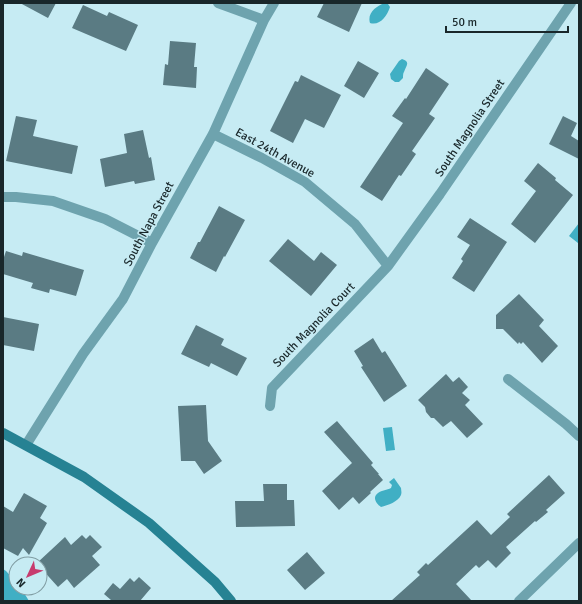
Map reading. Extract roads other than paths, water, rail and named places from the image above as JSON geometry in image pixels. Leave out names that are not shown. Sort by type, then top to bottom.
[{"type":"street","points":[[218,3],[264,20]]},
{"type":"street","name":"South Napa Street","points":[[26,445],[83,354],[123,299],[152,243],[213,134],[264,20],[274,3]]},
{"type":"street","name":"South Magnolia Street","points":[[388,266],[440,194],[571,3]]},
{"type":"street","name":"East 24th Avenue","points":[[213,134],[262,158],[305,182],[355,224],[388,266]]},
{"type":"street","points":[[3,197],[53,201],[105,219],[152,243]]},
{"type":"street","name":"South Magnolia Court","points":[[270,406],[272,388],[388,266]]},
{"type":"street","points":[[508,379],[566,424],[579,436]]},
{"type":"street","points":[[3,433],[84,477],[149,523],[216,582],[230,601]]},
{"type":"street","points":[[519,601],[579,543]]},
{"type":"water","points":[[385,3],[390,7],[383,20],[374,24],[370,23],[369,19],[373,10]]},
{"type":"water","points":[[402,59],[406,61],[407,66],[403,73],[403,78],[399,82],[395,82],[391,79],[390,74]]},
{"type":"water","points":[[579,223],[579,242],[578,243],[569,236]]},
{"type":"water","points":[[392,427],[395,450],[386,451],[383,428]]},
{"type":"water","points":[[394,478],[401,488],[401,495],[390,504],[381,507],[376,502],[375,496],[380,492],[391,488],[392,485],[389,482]]},
{"type":"water","points":[[3,569],[8,573],[8,596],[26,596],[29,601],[3,601]]}]
